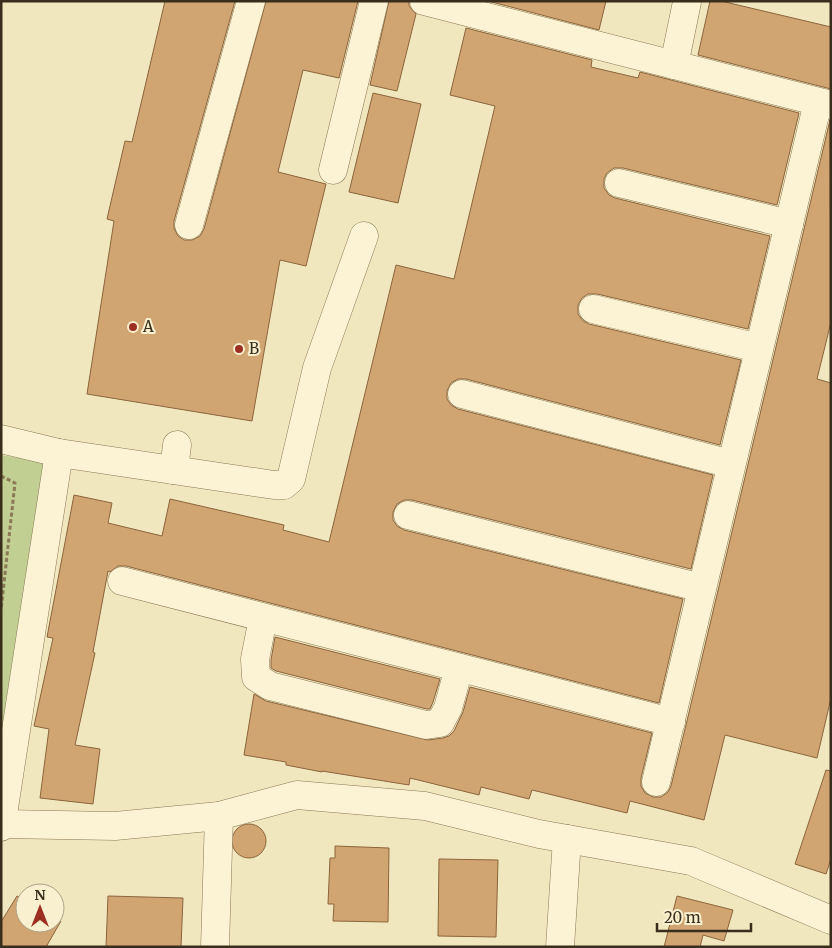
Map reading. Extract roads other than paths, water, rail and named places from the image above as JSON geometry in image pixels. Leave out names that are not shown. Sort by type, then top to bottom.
[{"type":"street","points":[[189,225],[251,1]]},
{"type":"street","points":[[334,170],[374,1]]},
{"type":"street","points":[[424,1],[824,104],[788,224],[656,782]]},
{"type":"street","points":[[674,65],[687,2]]},
{"type":"street","points":[[619,183],[788,224]]},
{"type":"street","points":[[1,439],[59,453],[175,458],[274,485],[284,485],[291,478],[306,366],[364,236]]},
{"type":"street","points":[[593,309],[759,348]]},
{"type":"street","points":[[462,394],[731,464]]},
{"type":"street","points":[[59,453],[2,826],[115,826],[219,816],[297,795],[425,806],[567,839],[691,861],[831,920]]},
{"type":"street","points":[[408,514],[702,588]]},
{"type":"street","points":[[122,581],[671,722]]},
{"type":"street","points":[[263,618],[255,659],[256,677],[270,686],[426,725],[440,723],[448,708],[459,668]]},
{"type":"street","points":[[215,947],[219,816]]},
{"type":"street","points":[[560,947],[567,839]]},
{"type":"place","name":"A","points":[[133,327]]},
{"type":"place","name":"B","points":[[239,349]]}]
